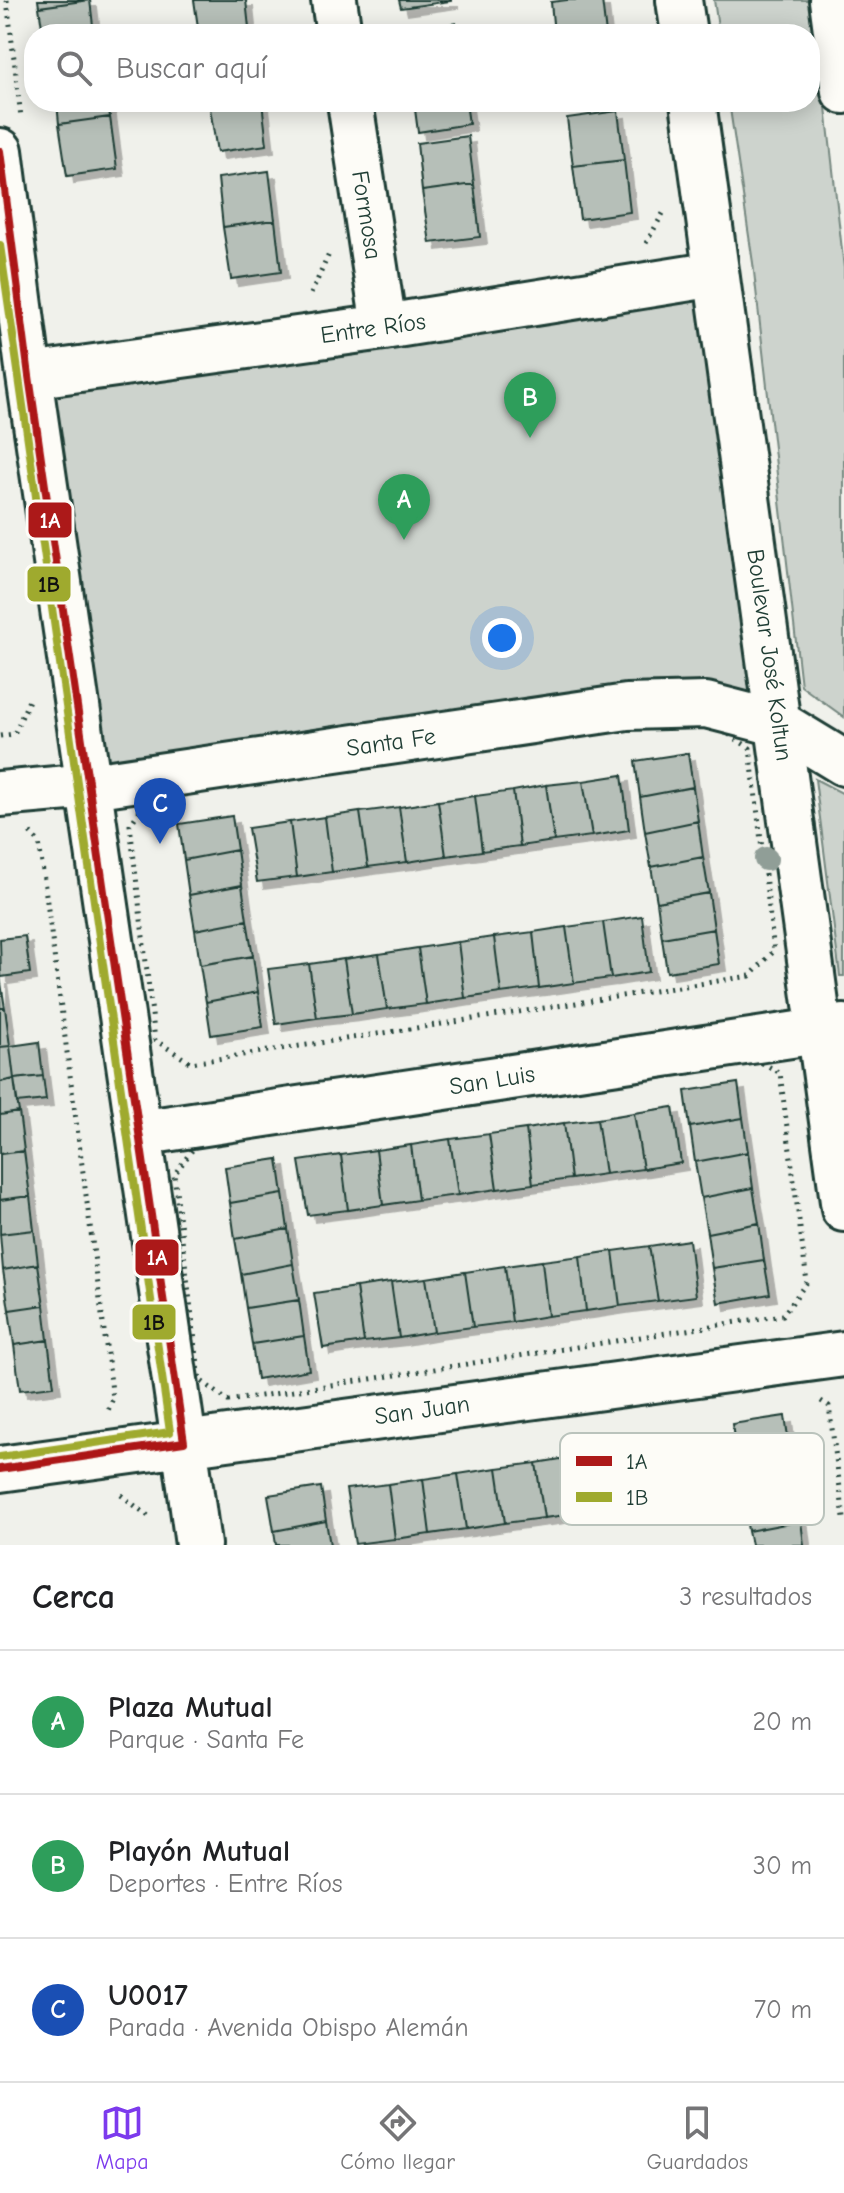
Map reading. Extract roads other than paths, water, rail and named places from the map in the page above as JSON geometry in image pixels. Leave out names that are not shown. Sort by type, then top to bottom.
[{"type":"street","points":[[334,0],[338,24]]},
{"type":"street","points":[[679,0],[683,24]]},
{"type":"street","points":[[837,19],[844,91]]},
{"type":"street","name":"Formosa","points":[[352,112],[384,327]]},
{"type":"street","name":"Boulevar José Koltun","points":[[694,112],[780,724],[832,1029],[844,1209]]},
{"type":"street","points":[[0,151],[29,376],[91,786],[198,1545]]},
{"type":"street","name":"Entre Ríos","points":[[29,376],[384,327],[716,274]]},
{"type":"street","name":"Santa Fe","points":[[0,794],[91,786],[627,707],[706,705],[780,724],[844,763]]},
{"type":"street","name":"San Luis","points":[[139,1133],[832,1029]]},
{"type":"street","name":"San Juan","points":[[0,1469],[844,1354]]},
{"type":"place","name":"Playón Mutual","points":[[530,438]]},
{"type":"place","name":"Plaza Mutual","points":[[404,540]]},
{"type":"place","name":"U0017","points":[[160,844]]}]
